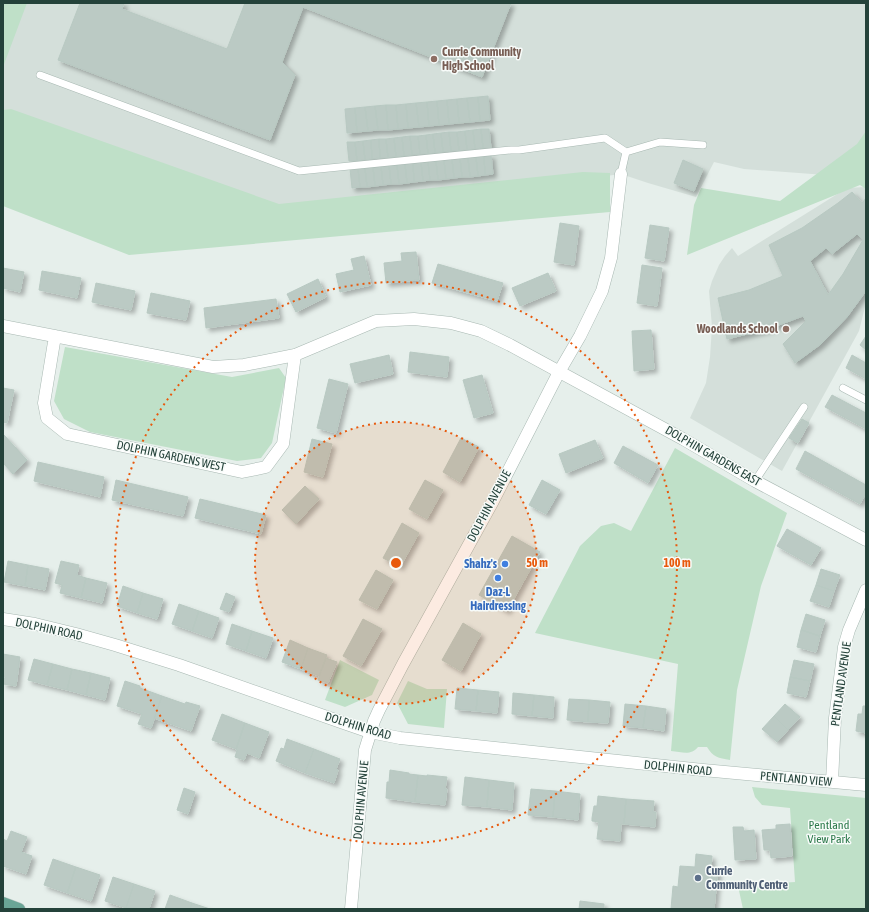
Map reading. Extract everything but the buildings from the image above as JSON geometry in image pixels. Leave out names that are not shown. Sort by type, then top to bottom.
[{"type":"main road","points":[[3,904],[19,909]]},
{"type":"street","name":"DOLPHIN AVENUE","points":[[351,909],[365,750],[370,732],[379,710],[493,501],[559,372],[580,336],[602,291],[611,258],[621,174]]},
{"type":"street","points":[[3,326],[213,367],[244,365],[295,356],[376,320],[414,319],[451,323],[481,331],[559,372]]},
{"type":"street","name":"DOLPHIN GARDENS WEST","points":[[55,336],[44,403],[47,418],[67,434],[242,472],[266,467],[283,444],[295,356]]},
{"type":"street","name":"DOLPHIN GARDENS EAST","points":[[559,372],[677,435],[754,481],[866,540]]},
{"type":"street","name":"PENTLAND AVENUE","points":[[832,782],[835,718],[844,647],[866,590]]},
{"type":"street","name":"DOLPHIN ROAD","points":[[3,619],[35,624],[115,645],[179,665],[370,732],[423,741],[725,772]]},
{"type":"street","name":"PENTLAND VIEW","points":[[725,772],[866,786]]},
{"type":"lane","points":[[40,75],[299,171],[519,150],[605,138],[626,152]]},
{"type":"lane","points":[[626,152],[660,142],[703,145]]},
{"type":"lane","points":[[621,174],[626,152]]},
{"type":"lane","points":[[843,388],[866,400]]},
{"type":"lane","points":[[754,481],[804,407]]},
{"type":"shaded area","name":"Currie Community High School","points":[[3,3],[866,3],[866,140],[839,176],[744,169],[714,162],[696,197],[621,174],[583,179],[279,207],[3,121]]},
{"type":"shaded area","name":"Woodlands School","points":[[866,187],[866,303],[859,331],[782,471],[690,418],[706,383],[710,357],[712,327],[709,291],[719,265],[732,248],[738,256],[847,188]]},
{"type":"green space","points":[[3,3],[27,3],[3,67]]},
{"type":"green space","points":[[11,109],[279,204],[583,172],[610,173],[610,212],[129,255],[3,206],[3,110]]},
{"type":"green space","points":[[866,131],[866,189],[860,185],[687,255],[694,205],[701,188],[780,201],[857,144]]},
{"type":"green space","points":[[65,347],[232,377],[279,368],[286,378],[272,443],[261,458],[237,461],[90,432],[64,419],[54,401]]},
{"type":"green space","points":[[675,448],[787,513],[761,586],[737,690],[730,760],[722,759],[716,756],[711,753],[707,747],[698,747],[692,752],[683,753],[671,751],[678,664],[535,633],[580,546],[601,526],[614,523],[631,531]]},
{"type":"green space","points":[[340,660],[379,680],[372,695],[345,707],[325,700]]},
{"type":"green space","points":[[408,681],[427,689],[447,689],[444,728],[408,724],[397,703]]},
{"type":"green space","name":"Pentland View Park","points":[[752,787],[866,798],[866,909],[743,909],[738,886],[795,882],[790,808],[762,805],[755,797]]},
{"type":"place","name":"Currie Community High School","points":[[434,59]]},
{"type":"place","name":"Woodlands School","points":[[786,329]]},
{"type":"place","name":"Shahz's","points":[[505,564]]},
{"type":"place","name":"Daz-L Hairdressing","points":[[498,578]]},
{"type":"place","name":"Currie Community Centre","points":[[698,878]]}]
